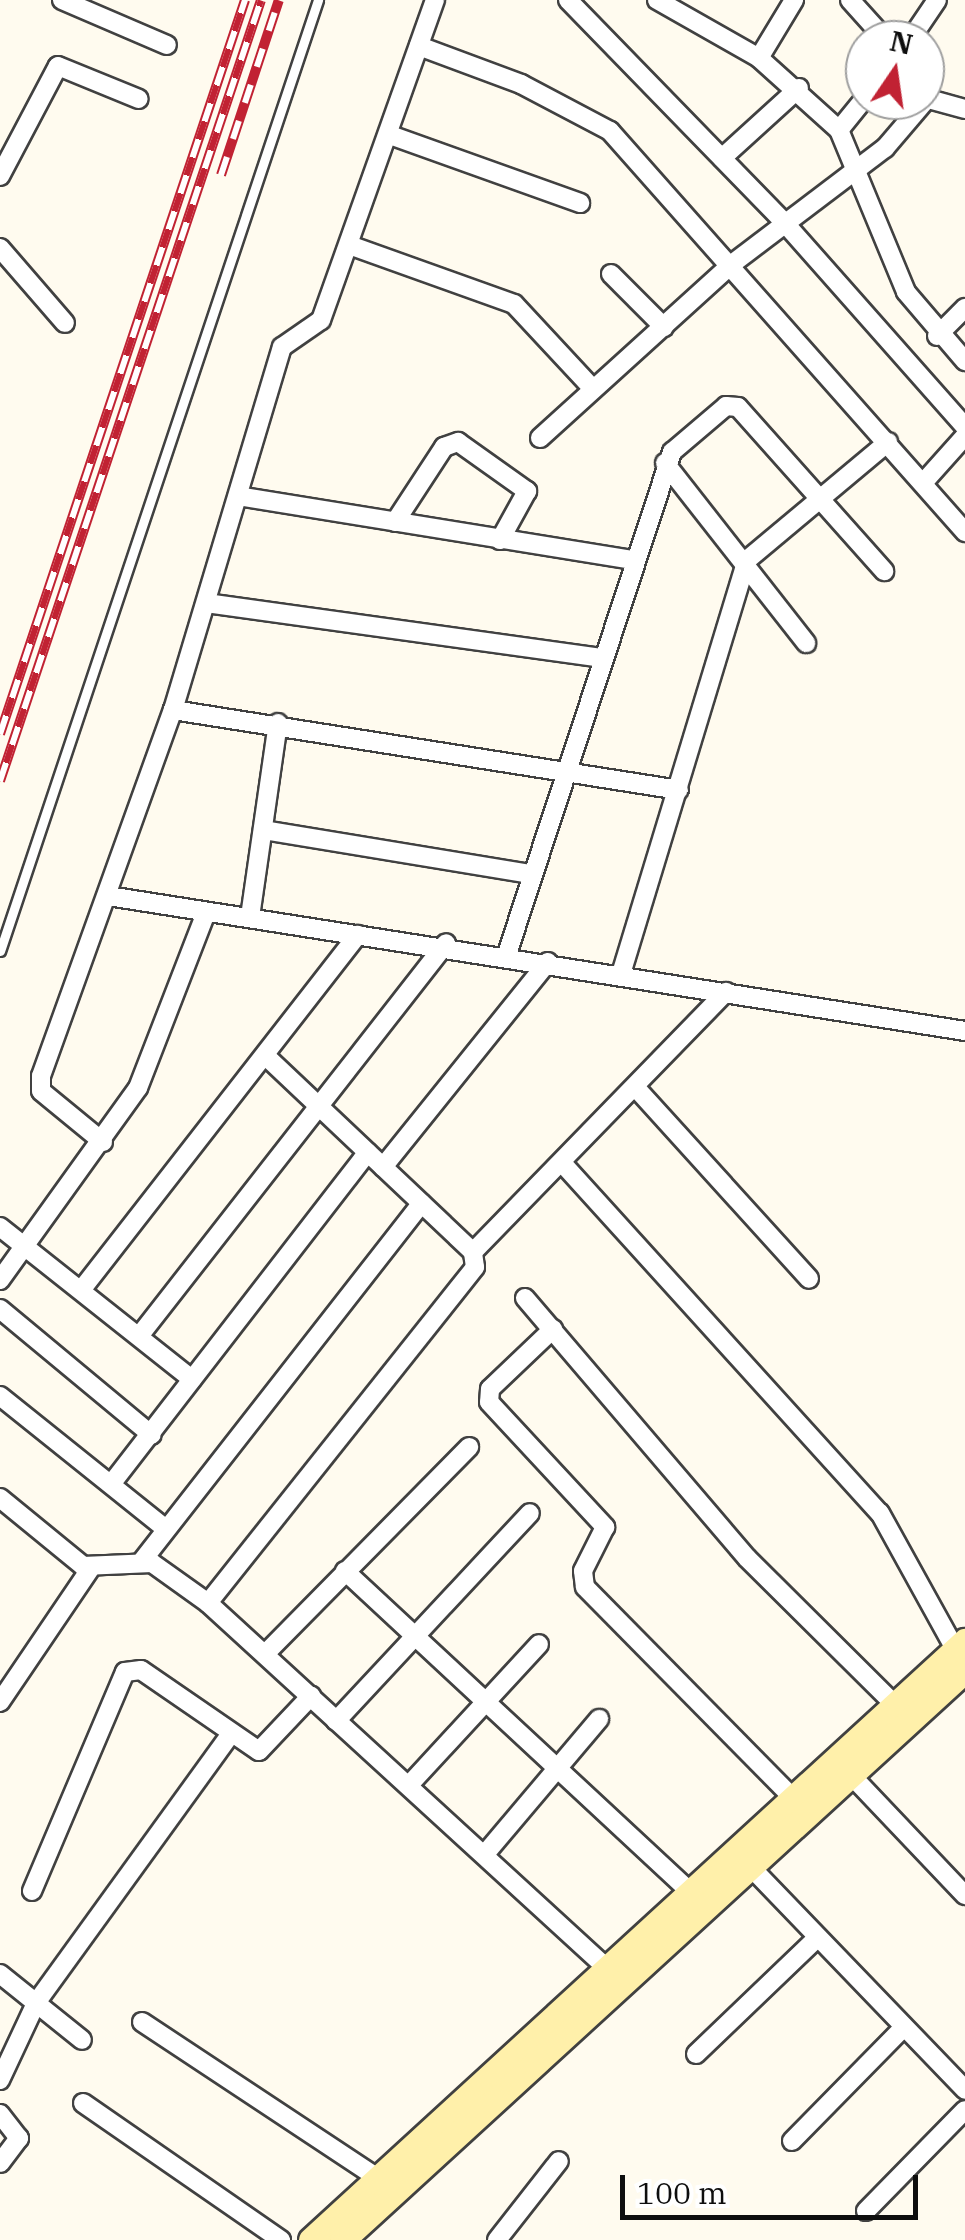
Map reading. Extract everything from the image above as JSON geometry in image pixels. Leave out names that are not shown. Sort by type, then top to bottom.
[{"type":"main road","points":[[347,2238],[742,1858],[792,1797],[896,1706],[962,1656]]},
{"type":"main road","points":[[311,2240],[610,1970],[690,1892],[742,1858],[850,1774],[962,1656]]},
{"type":"street","points":[[62,0],[167,45]]},
{"type":"street","points":[[103,1142],[40,1086],[174,710],[282,347],[319,323],[352,246],[435,0]]},
{"type":"street","points":[[568,0],[783,221],[965,428]]},
{"type":"street","points":[[657,0],[679,5],[759,58],[799,88],[839,130],[856,162],[906,292],[937,336],[965,361]]},
{"type":"street","points":[[759,58],[794,0]]},
{"type":"street","points":[[850,0],[868,20]]},
{"type":"street","points":[[419,46],[592,118],[732,264],[965,532]]},
{"type":"street","points":[[0,176],[58,66],[139,99]]},
{"type":"street","points":[[722,158],[799,88]]},
{"type":"street","points":[[839,130],[847,120]]},
{"type":"street","points":[[540,438],[732,264],[856,162],[885,148],[908,120]]},
{"type":"street","points":[[390,134],[580,203]]},
{"type":"street","points":[[352,246],[514,304],[593,390]]},
{"type":"street","points":[[1,252],[66,323]]},
{"type":"street","points":[[611,274],[664,327]]},
{"type":"street","points":[[937,336],[965,308]]},
{"type":"street","points":[[506,957],[664,462],[732,406],[823,500],[884,571]]},
{"type":"street","points":[[923,483],[965,436]]},
{"type":"street","points":[[395,522],[444,447],[458,442],[527,491],[500,540]]},
{"type":"street","points":[[621,974],[747,560],[888,442]]},
{"type":"street","points":[[664,462],[747,560],[806,643]]},
{"type":"street","points":[[238,496],[634,560]]},
{"type":"street","points":[[206,603],[603,658]]},
{"type":"street","points":[[174,710],[567,766],[679,790]]},
{"type":"street","points":[[250,916],[278,723]]},
{"type":"street","points":[[264,830],[530,874]]},
{"type":"street","points":[[108,896],[358,935],[446,944],[965,1031]]},
{"type":"street","points":[[0,1280],[103,1142],[145,1074],[206,913]]},
{"type":"street","points":[[82,1290],[358,935]]},
{"type":"street","points":[[140,1335],[322,1111],[446,944]]},
{"type":"street","points":[[383,1168],[548,962]]},
{"type":"street","points":[[208,1602],[474,1272],[474,1252],[637,1089],[726,992]]},
{"type":"street","points":[[265,1055],[474,1252]]},
{"type":"street","points":[[637,1089],[809,1279]]},
{"type":"street","points":[[112,1483],[368,1152]]},
{"type":"street","points":[[564,1164],[880,1513],[962,1656]]},
{"type":"street","points":[[142,1561],[422,1204]]},
{"type":"street","points":[[0,1227],[192,1380]]},
{"type":"street","points":[[526,1298],[747,1558],[896,1706]]},
{"type":"street","points":[[0,1309],[152,1435]]},
{"type":"street","points":[[553,1329],[490,1389],[490,1402],[605,1527],[583,1570],[585,1587],[792,1797]]},
{"type":"street","points":[[0,1396],[165,1528]]},
{"type":"street","points":[[267,1652],[469,1447]]},
{"type":"street","points":[[3,1509],[90,1569],[142,1561],[208,1602],[610,1970]]},
{"type":"street","points":[[336,1720],[530,1513]]},
{"type":"street","points":[[0,1702],[90,1569]]},
{"type":"street","points":[[345,1571],[690,1892]]},
{"type":"street","points":[[410,1784],[539,1644]]},
{"type":"street","points":[[32,1891],[126,1672],[141,1670],[231,1734],[264,1750],[310,1696]]},
{"type":"street","points":[[485,1854],[600,1718]]},
{"type":"street","points":[[0,2080],[36,2003],[231,1734]]},
{"type":"street","points":[[850,1774],[965,1896]]},
{"type":"street","points":[[742,1858],[965,2090]]},
{"type":"street","points":[[696,2054],[816,1938]]},
{"type":"street","points":[[0,1974],[82,2040]]},
{"type":"street","points":[[142,2022],[379,2179]]},
{"type":"street","points":[[792,2141],[904,2028]]},
{"type":"street","points":[[83,2103],[281,2240]]},
{"type":"street","points":[[866,2211],[965,2110]]},
{"type":"street","points":[[0,2114],[19,2138],[0,2163]]},
{"type":"street","points":[[497,2240],[560,2161]]},
{"type":"lane","points":[[0,951],[318,0]]},
{"type":"railway","points":[[0,734],[245,0]]},
{"type":"railway","points":[[0,781],[261,0]]},
{"type":"railway","points":[[221,175],[279,0]]}]
